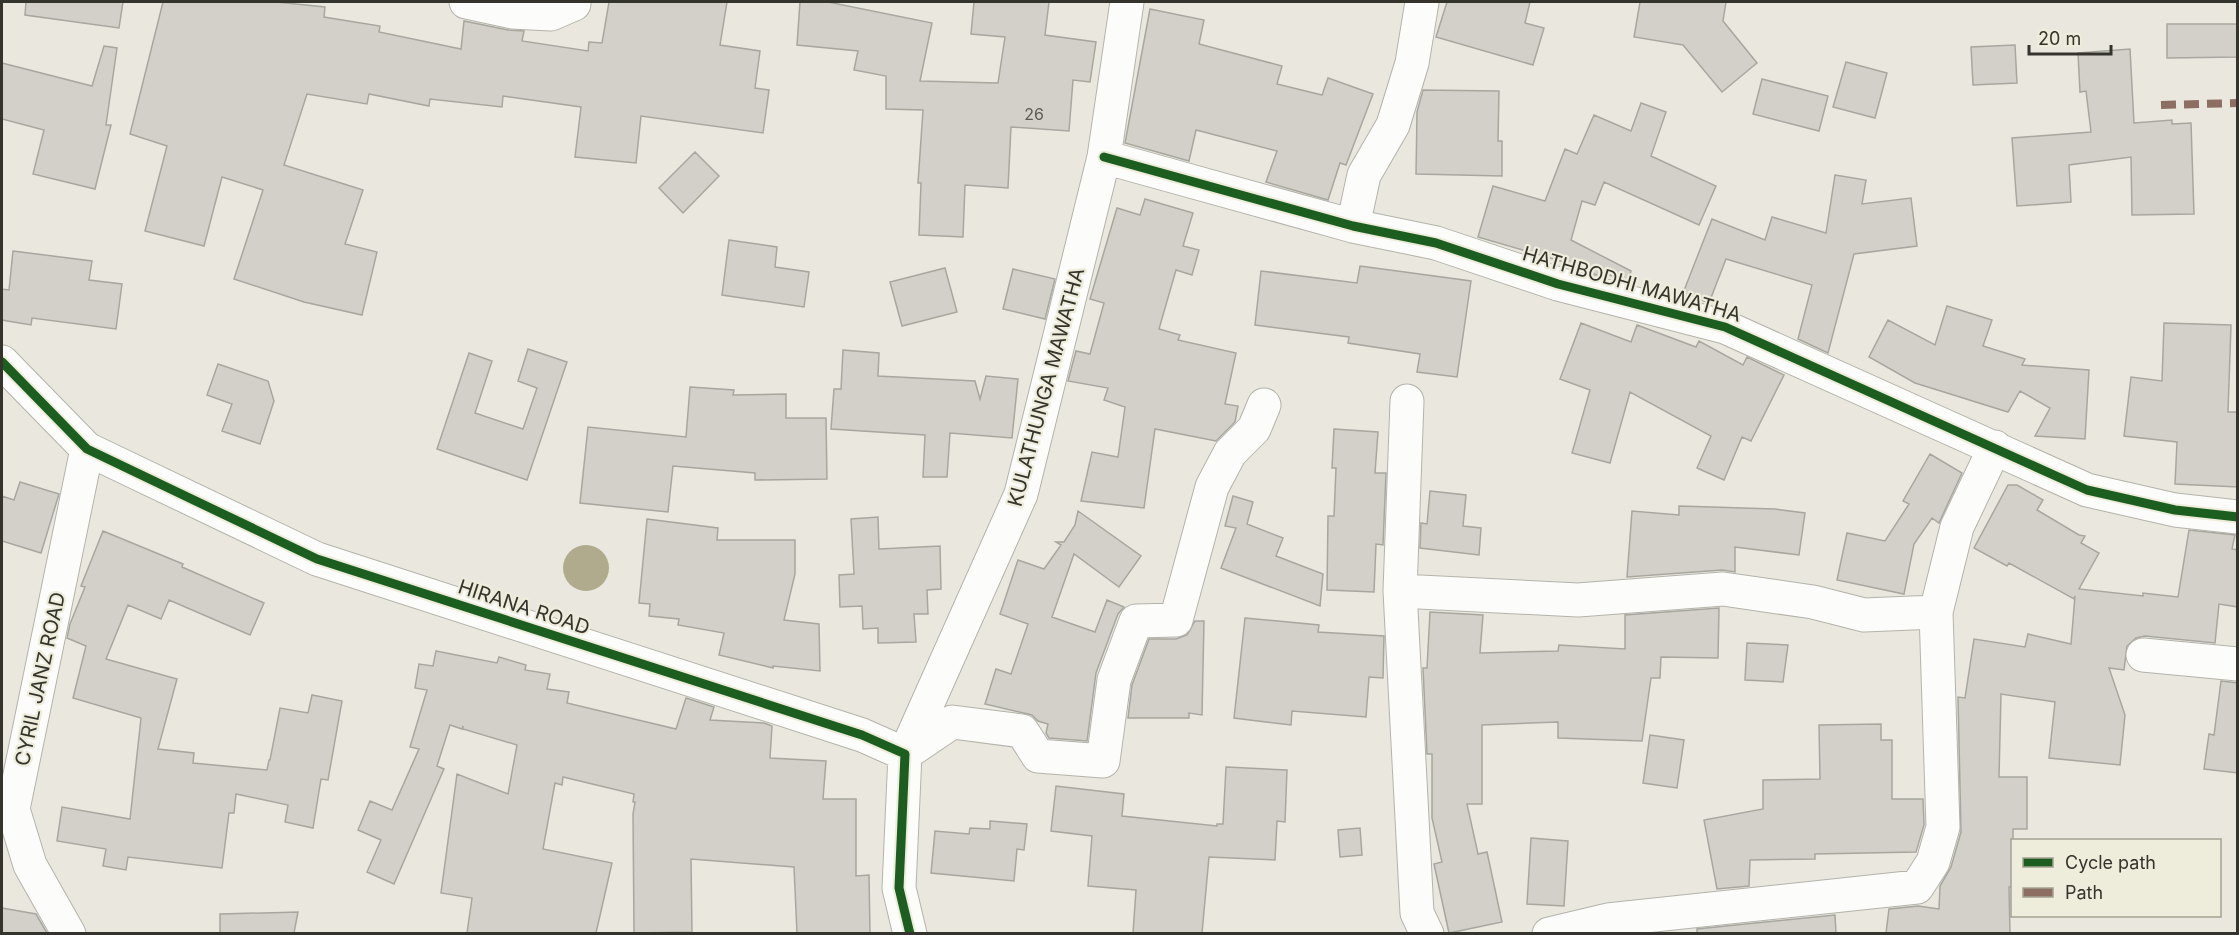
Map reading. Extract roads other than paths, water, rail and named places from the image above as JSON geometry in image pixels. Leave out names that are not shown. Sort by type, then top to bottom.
[{"type":"street","points":[[466,2],[512,12],[551,14],[574,4]]},
{"type":"street","name":"KULATHUNGA MAWATHA","points":[[905,754],[1021,494],[1104,158],[1127,2]]},
{"type":"street","points":[[1353,226],[1364,175],[1393,125],[1412,63],[1422,2]]},
{"type":"street","name":"HATHBODHI MAWATHA","points":[[1104,158],[1353,226],[1436,243],[1558,284],[1725,327],[2087,490],[2175,510],[2238,517]]},
{"type":"street","name":"HIRANA ROAD","points":[[2,362],[87,449],[317,559],[862,735],[905,754]]},
{"type":"street","points":[[1407,401],[1400,591],[1417,913],[1426,933]]},
{"type":"street","points":[[910,933],[899,888],[905,754],[951,722],[1022,731],[1038,756],[1103,760],[1114,680],[1136,621],[1176,620],[1212,487],[1230,453],[1254,429],[1264,405]]},
{"type":"street","points":[[1549,933],[1608,920],[1917,887],[1933,862],[1943,826],[1936,612],[1957,527],[1995,447]]},
{"type":"street","name":"CYRIL JANZ ROAD","points":[[69,933],[30,865],[14,808],[87,449]]},
{"type":"street","points":[[1400,591],[1578,600],[1723,589],[1813,602],[1864,615],[1936,612]]},
{"type":"street","points":[[2143,655],[2238,664]]}]
